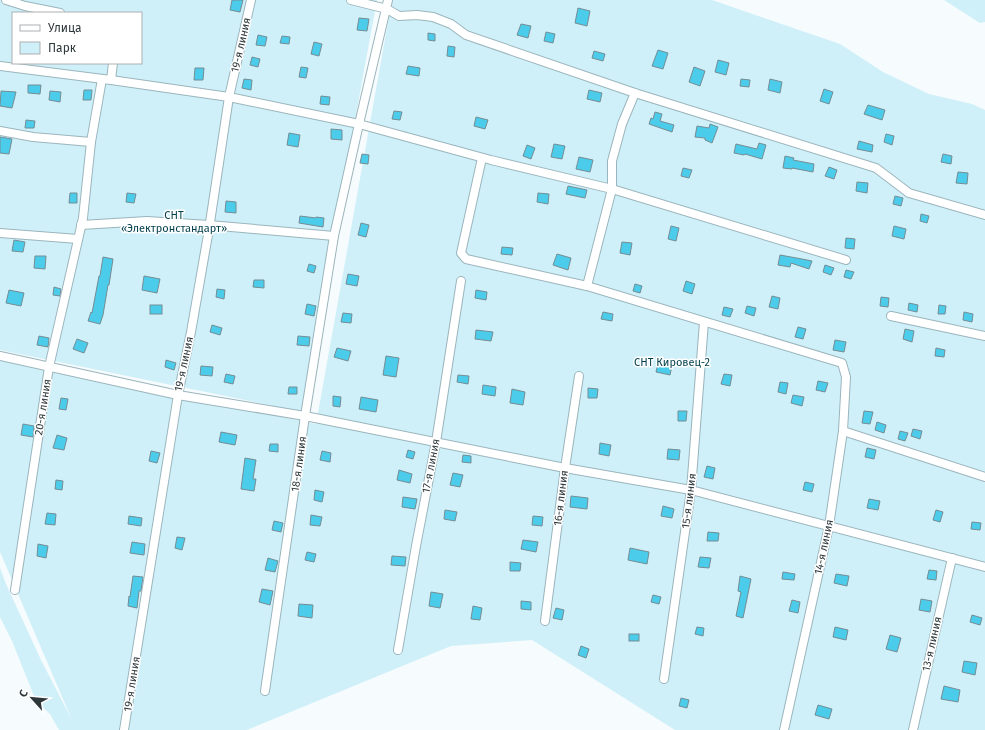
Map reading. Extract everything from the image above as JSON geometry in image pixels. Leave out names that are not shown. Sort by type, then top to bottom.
[{"type":"street","points":[[6,0],[25,6],[55,12]]},
{"type":"street","name":"19-я линия","points":[[124,730],[178,395],[191,332],[229,97],[252,0]]},
{"type":"street","points":[[351,0],[387,9],[399,16],[417,15],[433,17],[451,24],[466,35],[635,93],[876,168],[909,193],[985,215]]},
{"type":"street","name":"18-я линия","points":[[265,691],[305,416],[334,236],[388,0]]},
{"type":"street","points":[[111,80],[113,64]]},
{"type":"street","points":[[0,66],[229,97],[359,124],[482,158],[612,189],[846,260]]},
{"type":"street","name":"20-я линия","points":[[15,590],[50,367],[83,218],[91,142],[102,79]]},
{"type":"street","points":[[587,286],[612,189],[612,161],[622,124],[635,93]]},
{"type":"street","points":[[0,131],[33,137],[91,142]]},
{"type":"street","points":[[482,158],[461,253],[466,259],[587,286],[704,322]]},
{"type":"street","points":[[81,225],[147,221],[334,236]]},
{"type":"street","points":[[0,233],[78,239]]},
{"type":"street","name":"17-я линия","points":[[398,650],[436,442],[461,281]]},
{"type":"street","points":[[891,316],[985,336]]},
{"type":"street","name":"14-я линия","points":[[704,322],[823,356],[842,363],[846,377],[843,431],[829,526],[784,730]]},
{"type":"street","name":"15-я линия","points":[[664,679],[691,490],[704,322]]},
{"type":"street","points":[[0,356],[178,395],[305,416],[564,468],[691,490],[985,567]]},
{"type":"street","name":"16-я линия","points":[[545,621],[564,468],[580,376]]},
{"type":"street","points":[[843,431],[985,477]]},
{"type":"street","name":"13-я линия","points":[[913,730],[952,558]]},
{"type":"green space","name":"СНТ «Электронстандарт»","points":[[0,0],[377,0],[335,229],[308,413],[0,350]]},
{"type":"green space","name":"СНТ Кировец-2","points":[[392,0],[712,0],[840,44],[883,72],[929,94],[972,104],[985,110],[985,730],[675,730],[532,640],[451,646],[247,730],[59,730],[50,714],[36,701],[12,641],[0,617],[0,568],[41,660],[72,720],[0,552],[0,359],[316,424]]},
{"type":"green space","points":[[944,0],[985,0],[985,22],[980,23]]},
{"type":"building","points":[[232,0],[243,0],[240,12],[230,10]]},
{"type":"building","points":[[578,8],[590,11],[587,26],[575,23]]},
{"type":"building","points":[[359,18],[369,19],[367,31],[357,30]]},
{"type":"building","points":[[521,24],[531,26],[528,38],[517,35]]},
{"type":"building","points":[[546,32],[555,34],[553,43],[544,41]]},
{"type":"building","points":[[428,33],[435,34],[435,41],[428,40]]},
{"type":"building","points":[[258,35],[267,37],[265,46],[256,45]]},
{"type":"building","points":[[282,36],[290,37],[289,44],[280,43]]},
{"type":"building","points":[[314,42],[322,44],[319,56],[311,54]]},
{"type":"building","points":[[448,46],[455,47],[454,57],[447,56]]},
{"type":"building","points":[[658,50],[668,53],[663,69],[652,66]]},
{"type":"building","points":[[594,51],[605,54],[603,61],[592,58]]},
{"type":"building","points":[[252,57],[260,59],[258,67],[250,65]]},
{"type":"building","points":[[718,60],[729,63],[726,75],[715,72]]},
{"type":"building","points":[[408,66],[420,68],[419,76],[406,74]]},
{"type":"building","points":[[301,67],[308,68],[306,78],[299,77]]},
{"type":"building","points":[[694,67],[705,71],[700,86],[689,82]]},
{"type":"building","points":[[195,68],[204,68],[203,80],[194,80]]},
{"type":"building","points":[[244,79],[252,80],[251,90],[242,88]]},
{"type":"building","points":[[741,79],[750,80],[749,87],[740,86]]},
{"type":"building","points":[[770,79],[782,82],[780,93],[768,90]]},
{"type":"building","points":[[28,85],[41,85],[40,94],[28,93]]},
{"type":"building","points":[[824,89],[833,92],[829,104],[820,101]]},
{"type":"building","points":[[84,90],[92,90],[91,100],[83,100]]},
{"type":"building","points":[[589,90],[602,93],[600,102],[587,99]]},
{"type":"building","points":[[1,91],[16,92],[12,108],[0,106]]},
{"type":"building","points":[[50,91],[61,92],[60,102],[49,100]]},
{"type":"building","points":[[321,96],[330,97],[329,105],[320,104]]},
{"type":"building","points":[[868,105],[885,110],[882,120],[864,114]]},
{"type":"building","points":[[394,111],[402,112],[400,120],[392,119]]},
{"type":"building","points":[[655,112],[662,114],[660,121],[674,125],[672,132],[649,124],[651,118],[653,119]]},
{"type":"building","points":[[476,117],[488,120],[485,129],[474,126]]},
{"type":"building","points":[[26,120],[35,121],[34,128],[25,128]]},
{"type":"building","points":[[710,124],[718,127],[712,143],[705,140],[705,138],[695,137],[697,126],[709,128]]},
{"type":"building","points":[[331,129],[342,130],[342,140],[331,139]]},
{"type":"building","points":[[289,133],[300,135],[298,147],[287,145]]},
{"type":"building","points":[[886,134],[894,136],[892,145],[884,142]]},
{"type":"building","points":[[0,137],[12,139],[9,154],[0,153]]},
{"type":"building","points":[[859,141],[873,145],[872,152],[857,149]]},
{"type":"building","points":[[759,143],[766,145],[762,159],[745,154],[734,153],[736,144],[757,149]]},
{"type":"building","points":[[554,144],[565,146],[562,159],[551,157]]},
{"type":"building","points":[[527,145],[535,148],[531,159],[523,156]]},
{"type":"building","points":[[362,154],[369,155],[368,164],[360,163]]},
{"type":"building","points":[[943,154],[952,156],[951,164],[941,162]]},
{"type":"building","points":[[785,156],[794,158],[793,160],[814,164],[813,172],[783,168]]},
{"type":"building","points":[[579,157],[593,160],[590,172],[576,169]]},
{"type":"building","points":[[829,167],[837,170],[834,179],[825,176]]},
{"type":"building","points":[[683,168],[692,170],[689,178],[681,176]]},
{"type":"building","points":[[958,172],[968,173],[967,184],[956,183]]},
{"type":"building","points":[[857,182],[868,183],[867,193],[856,191]]},
{"type":"building","points":[[568,186],[587,190],[585,198],[566,194]]},
{"type":"building","points":[[70,193],[77,193],[77,203],[69,203]]},
{"type":"building","points":[[127,193],[136,194],[134,203],[126,202]]},
{"type":"building","points":[[538,193],[549,194],[548,204],[537,202]]},
{"type":"building","points":[[895,196],[903,198],[901,206],[893,204]]},
{"type":"building","points":[[226,201],[236,202],[236,213],[225,212]]},
{"type":"building","points":[[921,214],[929,216],[927,223],[920,221]]},
{"type":"building","points":[[300,216],[324,218],[323,227],[299,223]]},
{"type":"building","points":[[361,223],[369,225],[366,237],[358,235]]},
{"type":"building","points":[[671,226],[679,228],[676,241],[668,239]]},
{"type":"building","points":[[894,226],[906,229],[904,239],[892,236]]},
{"type":"building","points":[[846,238],[855,239],[854,249],[845,248]]},
{"type":"building","points":[[14,240],[25,242],[23,252],[12,251]]},
{"type":"building","points":[[622,242],[632,243],[630,255],[620,253]]},
{"type":"building","points":[[502,247],[513,248],[512,255],[501,254]]},
{"type":"building","points":[[557,254],[571,258],[568,270],[553,265]]},
{"type":"building","points":[[780,255],[812,261],[809,269],[791,263],[790,267],[778,265]]},
{"type":"building","points":[[35,256],[46,256],[45,269],[34,268]]},
{"type":"building","points":[[103,257],[113,259],[100,324],[88,321],[91,312],[92,313]]},
{"type":"building","points":[[309,264],[316,266],[314,273],[307,271]]},
{"type":"building","points":[[825,265],[834,268],[831,275],[823,272]]},
{"type":"building","points":[[846,270],[854,272],[851,279],[844,277]]},
{"type":"building","points":[[348,274],[359,276],[357,286],[346,284]]},
{"type":"building","points":[[144,276],[160,279],[157,293],[142,290]]},
{"type":"building","points":[[254,280],[264,280],[264,288],[253,287]]},
{"type":"building","points":[[686,281],[695,284],[692,294],[683,291]]},
{"type":"building","points":[[635,284],[642,286],[640,293],[633,291]]},
{"type":"building","points":[[54,287],[61,289],[60,296],[53,295]]},
{"type":"building","points":[[217,289],[225,290],[224,299],[216,297]]},
{"type":"building","points":[[9,290],[24,293],[21,306],[6,303]]},
{"type":"building","points":[[476,290],[487,292],[486,300],[475,298]]},
{"type":"building","points":[[772,296],[780,298],[778,309],[769,307]]},
{"type":"building","points":[[881,297],[889,298],[888,307],[880,306]]},
{"type":"building","points":[[909,303],[918,305],[917,312],[908,310]]},
{"type":"building","points":[[307,304],[316,306],[314,316],[305,314]]},
{"type":"building","points":[[150,305],[162,305],[162,314],[150,314]]},
{"type":"building","points":[[939,305],[946,306],[945,314],[938,314]]},
{"type":"building","points":[[747,306],[756,308],[754,316],[745,313]]},
{"type":"building","points":[[724,307],[733,309],[730,317],[722,315]]},
{"type":"building","points":[[603,312],[613,314],[612,321],[601,319]]},
{"type":"building","points":[[964,312],[973,314],[972,322],[963,320]]},
{"type":"building","points":[[343,313],[352,314],[351,323],[341,322]]},
{"type":"building","points":[[212,325],[222,328],[220,335],[210,332]]},
{"type":"building","points":[[798,327],[806,329],[803,339],[795,337]]},
{"type":"building","points":[[905,329],[914,331],[912,342],[903,339]]},
{"type":"building","points":[[476,330],[493,332],[491,341],[475,339]]},
{"type":"building","points":[[39,336],[49,338],[48,347],[37,345]]},
{"type":"building","points":[[298,336],[310,337],[309,346],[297,345]]},
{"type":"building","points":[[77,339],[88,343],[84,353],[73,349]]},
{"type":"building","points":[[835,340],[846,342],[844,352],[833,350]]},
{"type":"building","points":[[337,348],[351,351],[348,361],[334,357]]},
{"type":"building","points":[[936,348],[945,350],[944,357],[935,356]]},
{"type":"building","points":[[386,356],[399,358],[396,377],[383,375]]},
{"type":"building","points":[[659,358],[673,361],[670,375],[656,372]]},
{"type":"building","points":[[166,360],[176,363],[174,370],[165,367]]},
{"type":"building","points":[[201,366],[213,367],[212,376],[200,375]]},
{"type":"building","points":[[226,374],[235,376],[233,384],[224,382]]},
{"type":"building","points":[[724,374],[732,375],[730,386],[721,384]]},
{"type":"building","points":[[458,375],[469,376],[468,384],[457,382]]},
{"type":"building","points":[[818,381],[828,383],[825,392],[816,390]]},
{"type":"building","points":[[780,382],[788,383],[786,394],[778,392]]},
{"type":"building","points":[[483,385],[496,387],[495,396],[482,394]]},
{"type":"building","points":[[289,387],[297,387],[297,394],[288,394]]},
{"type":"building","points":[[588,388],[598,389],[597,398],[588,398]]},
{"type":"building","points":[[512,389],[525,392],[523,405],[510,403]]},
{"type":"building","points":[[793,395],[804,397],[802,406],[791,403]]},
{"type":"building","points":[[333,396],[341,397],[340,407],[333,406]]},
{"type":"building","points":[[361,397],[378,400],[376,412],[359,409]]},
{"type":"building","points":[[61,398],[68,399],[66,410],[59,409]]},
{"type":"building","points":[[678,411],[687,411],[686,421],[678,421]]},
{"type":"building","points":[[864,411],[873,412],[870,424],[862,423]]},
{"type":"building","points":[[877,422],[886,425],[884,433],[875,430]]},
{"type":"building","points":[[23,424],[34,426],[33,437],[21,435]]},
{"type":"building","points":[[913,429],[922,431],[920,439],[911,436]]},
{"type":"building","points":[[900,431],[908,433],[905,441],[898,439]]},
{"type":"building","points":[[221,432],[237,435],[235,445],[219,442]]},
{"type":"building","points":[[57,435],[67,438],[64,450],[53,448]]},
{"type":"building","points":[[600,443],[611,445],[609,456],[599,454]]},
{"type":"building","points":[[270,444],[278,444],[278,452],[269,451]]},
{"type":"building","points":[[867,448],[876,450],[874,459],[865,457]]},
{"type":"building","points":[[668,449],[680,450],[679,460],[667,459]]},
{"type":"building","points":[[408,450],[415,452],[413,459],[406,457]]},
{"type":"building","points":[[151,451],[160,453],[157,463],[149,461]]},
{"type":"building","points":[[322,451],[331,453],[330,462],[320,460]]},
{"type":"building","points":[[463,455],[471,456],[471,463],[462,462]]},
{"type":"building","points":[[245,458],[256,460],[253,479],[256,479],[254,491],[241,489]]},
{"type":"building","points":[[707,466],[715,468],[713,479],[704,477]]},
{"type":"building","points":[[399,470],[412,474],[410,483],[397,480]]},
{"type":"building","points":[[453,473],[463,475],[460,487],[450,485]]},
{"type":"building","points":[[56,480],[63,481],[62,490],[55,489]]},
{"type":"building","points":[[805,482],[814,484],[812,492],[803,490]]},
{"type":"building","points":[[315,490],[324,492],[322,502],[314,500]]},
{"type":"building","points":[[571,496],[588,498],[587,509],[570,507]]},
{"type":"building","points":[[403,497],[417,499],[415,509],[402,507]]},
{"type":"building","points":[[869,499],[880,501],[878,510],[867,508]]},
{"type":"building","points":[[663,506],[674,509],[672,518],[661,516]]},
{"type":"building","points":[[445,510],[457,512],[455,521],[444,519]]},
{"type":"building","points":[[936,510],[943,512],[940,522],[933,520]]},
{"type":"building","points":[[47,513],[56,514],[55,525],[45,524]]},
{"type":"building","points":[[311,515],[322,517],[320,526],[310,525]]},
{"type":"building","points":[[129,516],[142,518],[141,526],[128,524]]},
{"type":"building","points":[[533,516],[543,517],[542,526],[532,525]]},
{"type":"building","points":[[274,521],[283,523],[281,532],[272,530]]},
{"type":"building","points":[[972,522],[981,523],[980,530],[971,529]]},
{"type":"building","points":[[708,532],[719,533],[718,541],[707,541]]},
{"type":"building","points":[[177,537],[185,538],[182,550],[175,548]]},
{"type":"building","points":[[523,540],[538,542],[536,552],[521,549]]},
{"type":"building","points":[[132,542],[145,544],[144,555],[130,553]]},
{"type":"building","points":[[38,544],[48,546],[46,558],[37,556]]},
{"type":"building","points":[[630,548],[649,552],[647,564],[628,560]]},
{"type":"building","points":[[307,552],[316,554],[314,562],[305,560]]},
{"type":"building","points":[[392,556],[406,557],[405,566],[391,565]]},
{"type":"building","points":[[700,557],[711,558],[709,568],[698,567]]},
{"type":"building","points":[[268,558],[278,561],[275,572],[265,570]]},
{"type":"building","points":[[510,562],[521,563],[520,571],[510,571]]},
{"type":"building","points":[[929,570],[937,571],[936,580],[927,579]]},
{"type":"building","points":[[783,572],[795,574],[794,580],[782,579]]},
{"type":"building","points":[[836,574],[849,576],[847,586],[834,583]]},
{"type":"building","points":[[133,576],[143,577],[141,591],[139,591],[137,608],[128,606]]},
{"type":"building","points":[[740,576],[751,579],[743,618],[736,616],[741,592],[738,591]]},
{"type":"building","points":[[262,589],[273,591],[270,605],[259,602]]},
{"type":"building","points":[[431,592],[443,594],[440,608],[429,606]]},
{"type":"building","points":[[653,595],[661,597],[659,604],[651,602]]},
{"type":"building","points":[[921,599],[932,601],[930,612],[919,610]]},
{"type":"building","points":[[792,600],[800,602],[798,613],[789,611]]},
{"type":"building","points":[[521,601],[531,602],[531,610],[521,609]]},
{"type":"building","points":[[299,604],[313,605],[312,618],[298,616]]},
{"type":"building","points":[[473,606],[482,608],[480,620],[471,619]]},
{"type":"building","points":[[556,608],[564,610],[562,620],[553,618]]},
{"type":"building","points":[[972,615],[982,618],[980,625],[970,622]]},
{"type":"building","points":[[697,627],[704,628],[703,636],[695,634]]},
{"type":"building","points":[[835,627],[848,630],[846,640],[833,637]]},
{"type":"building","points":[[629,634],[639,634],[639,641],[629,641]]},
{"type":"building","points":[[890,635],[901,638],[897,652],[886,649]]},
{"type":"building","points":[[581,646],[589,649],[586,658],[578,655]]},
{"type":"building","points":[[964,661],[977,663],[975,675],[962,672]]},
{"type":"building","points":[[944,686],[960,690],[958,702],[941,699]]},
{"type":"building","points":[[681,698],[689,700],[687,708],[679,706]]},
{"type":"building","points":[[818,705],[832,709],[829,719],[815,715]]}]
